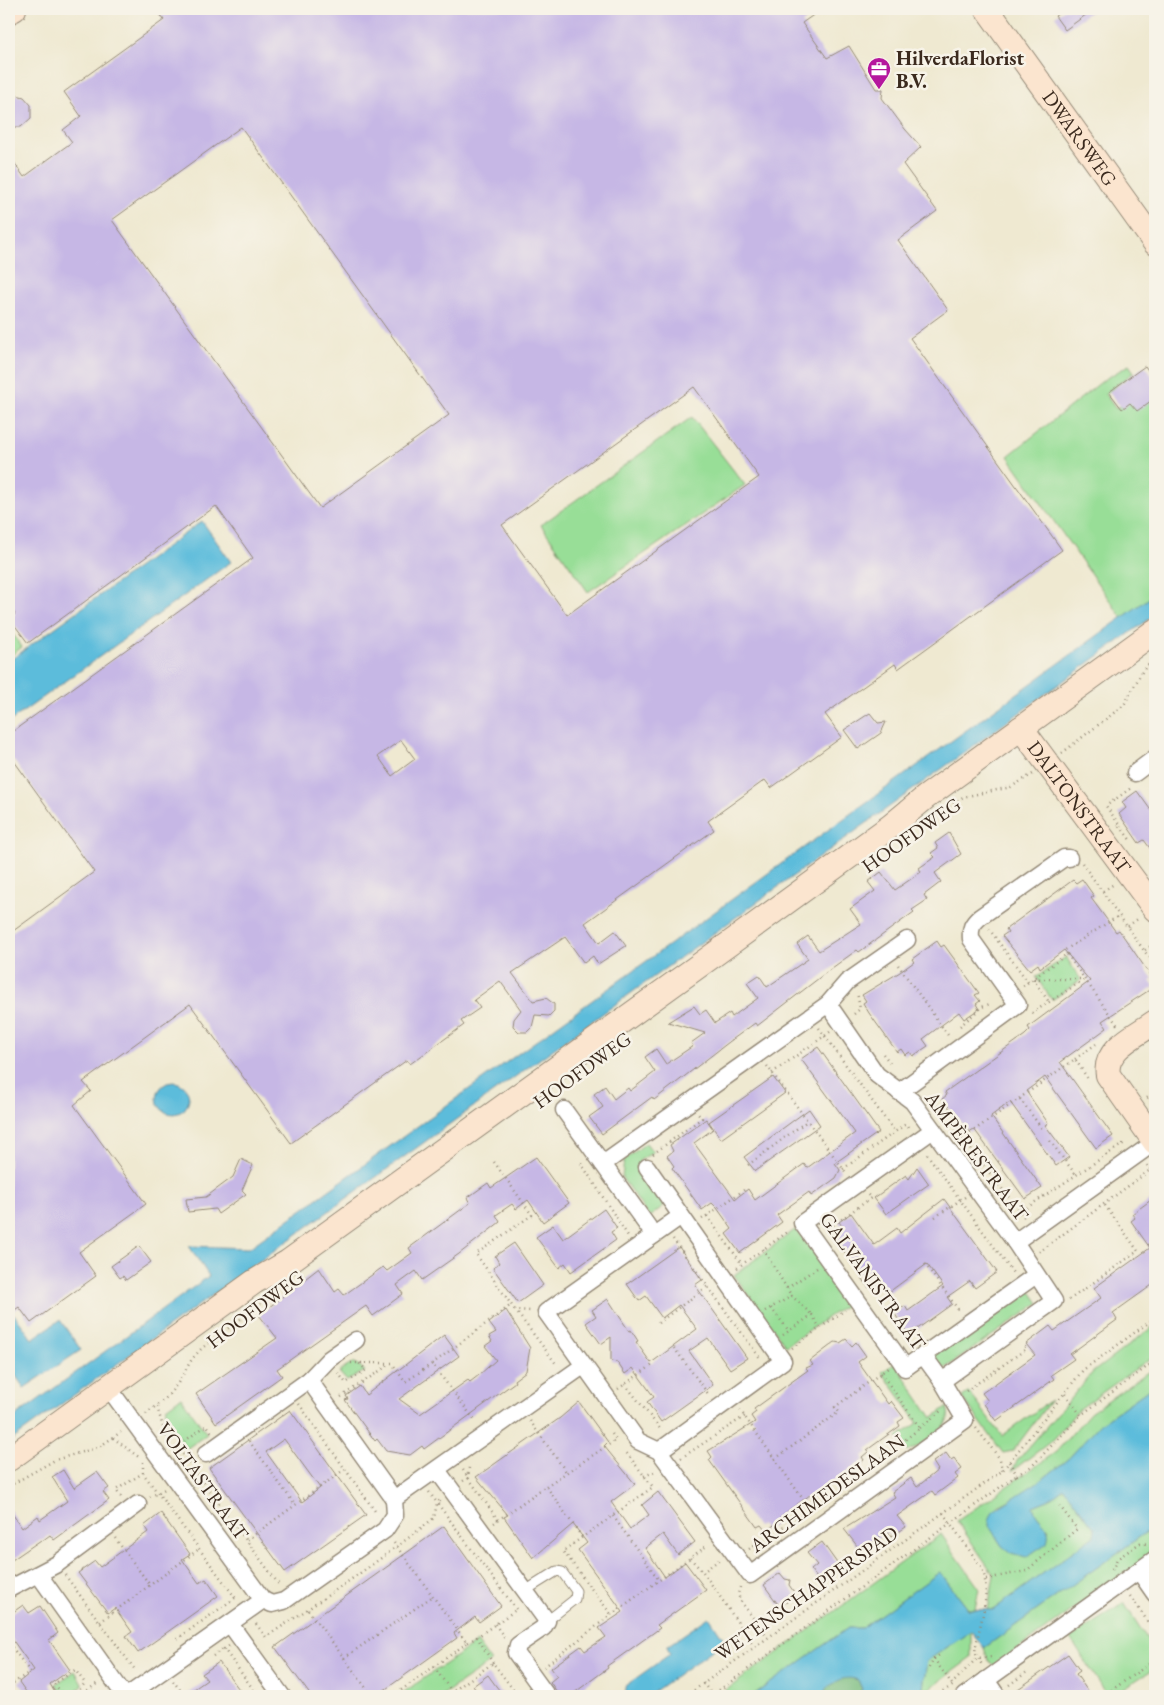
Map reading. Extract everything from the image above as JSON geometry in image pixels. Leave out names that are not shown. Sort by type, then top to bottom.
[{"type":"main road","points":[[9,12],[14,9]]},
{"type":"main road","name":"DWARSWEG","points":[[987,9],[1155,243]]},
{"type":"main road","name":"HOOFDWEG","points":[[1025,734],[1155,631]]},
{"type":"main road","name":"HOOFDWEG","points":[[9,1469],[45,1448],[112,1392],[254,1282],[288,1262],[891,826],[926,797],[1155,648]]},
{"type":"main road","name":"DALTONSTRAAT","points":[[1025,734],[1155,909]]},
{"type":"main road","points":[[1155,1022],[1116,1050],[1110,1056],[1106,1069],[1108,1075],[1155,1142]]},
{"type":"main road","name":"HOOFDWEG","points":[[9,1459],[112,1392]]},
{"type":"street","points":[[1135,773],[1155,758]]},
{"type":"street","points":[[899,1092],[1018,1005],[971,939],[970,930],[973,923],[1064,858],[1075,859]]},
{"type":"street","points":[[603,1164],[811,1017],[828,1004],[850,980],[907,940]]},
{"type":"street","name":"AMPÈRESTRAAT","points":[[828,1004],[877,1075],[912,1101],[1015,1242]]},
{"type":"street","points":[[564,1110],[654,1234]]},
{"type":"street","name":"GALVANISTRAAT","points":[[933,1130],[802,1223],[819,1235],[828,1260],[905,1368],[1036,1275]]},
{"type":"street","points":[[942,1381],[1054,1301],[1015,1242],[1155,1142]]},
{"type":"street","points":[[646,1166],[783,1361],[659,1451],[638,1441],[546,1312],[681,1216]]},
{"type":"street","points":[[206,1454],[291,1393],[313,1385],[329,1359],[356,1340]]},
{"type":"street","points":[[923,1355],[942,1381],[965,1420]]},
{"type":"street","points":[[394,1499],[486,1435],[526,1416],[567,1378],[583,1366]]},
{"type":"street","points":[[39,1575],[122,1692],[145,1684],[263,1600],[272,1604],[292,1596],[386,1529],[394,1515],[394,1499],[313,1385]]},
{"type":"street","name":"VOLTASTRAAT","points":[[112,1392],[263,1600]]},
{"type":"street","name":"ARCHIMEDESLAAN","points":[[659,1451],[750,1574],[965,1420]]},
{"type":"street","points":[[438,1470],[547,1621],[543,1628],[518,1645],[516,1654],[547,1696]]},
{"type":"street","points":[[9,1589],[57,1564],[134,1507]]},
{"type":"street","points":[[964,1696],[1155,1560]]},
{"type":"street","points":[[1139,1571],[1155,1594]]},
{"type":"street","points":[[230,1624],[282,1696]]},
{"type":"street","points":[[986,1680],[996,1696]]},
{"type":"lane","points":[[528,1595],[557,1571],[562,1572],[571,1584],[577,1594],[575,1599],[547,1621]]},
{"type":"path","name":"HOOFDWEG","points":[[938,814],[963,797],[1011,787],[1047,763],[1124,705],[1143,670],[1155,659]]},
{"type":"path","points":[[1101,835],[1120,826],[1106,806],[1140,780],[1135,773]]},
{"type":"path","points":[[1075,859],[1120,915],[1155,966]]},
{"type":"path","points":[[1067,954],[1066,950],[1120,915]]},
{"type":"path","points":[[980,917],[1028,982]]},
{"type":"path","points":[[1145,950],[1155,943]]},
{"type":"path","points":[[889,953],[958,1049]]},
{"type":"path","points":[[1018,1005],[1028,1016],[1085,979],[1033,979],[1049,1002]]},
{"type":"path","points":[[772,1073],[842,1024],[860,1009],[859,996],[850,980]]},
{"type":"path","points":[[811,1017],[894,1131]]},
{"type":"path","points":[[725,1278],[742,1264],[802,1223],[819,1235],[871,1198],[843,1169],[758,1054]]},
{"type":"path","points":[[947,1150],[1075,1059],[1090,1082]]},
{"type":"path","points":[[1019,1099],[1043,1130]]},
{"type":"path","points":[[646,1166],[653,1155],[702,1118],[698,1114]]},
{"type":"path","points":[[748,1165],[807,1121]]},
{"type":"path","points":[[843,1169],[906,1124],[1014,1274]]},
{"type":"path","points":[[1001,1224],[1130,1139]]},
{"type":"path","points":[[1050,1142],[1076,1176]]},
{"type":"path","points":[[578,1159],[625,1230],[634,1249]]},
{"type":"path","points":[[494,1162],[532,1215],[476,1254],[515,1310],[567,1378]]},
{"type":"path","points":[[1027,1261],[1150,1170]]},
{"type":"path","points":[[1054,1301],[1058,1308],[1138,1251],[1104,1204]]},
{"type":"path","points":[[707,1216],[742,1264]]},
{"type":"path","points":[[764,1249],[792,1296],[812,1315],[820,1328]]},
{"type":"path","points":[[787,1288],[828,1260]]},
{"type":"path","points":[[925,1264],[968,1323]]},
{"type":"path","points":[[658,1323],[708,1286]]},
{"type":"path","name":"HOOFDWEG","points":[[9,1486],[55,1460],[99,1447],[134,1422],[167,1398],[192,1359],[202,1348],[279,1290]]},
{"type":"path","points":[[753,1318],[792,1296]]},
{"type":"path","points":[[783,1361],[792,1348],[858,1301]]},
{"type":"path","points":[[392,1363],[405,1382],[512,1305]]},
{"type":"path","points":[[771,1308],[789,1331]]},
{"type":"path","points":[[515,1310],[546,1312]]},
{"type":"path","points":[[771,1344],[812,1315]]},
{"type":"path","name":"WETENSCHAPPERSPAD","points":[[686,1696],[1002,1471],[1084,1370],[1155,1318]]},
{"type":"path","points":[[878,1461],[954,1400],[1026,1349],[1023,1342],[1029,1336]]},
{"type":"path","points":[[674,1348],[719,1408]]},
{"type":"path","points":[[775,1459],[839,1412],[835,1407],[900,1360]]},
{"type":"path","points":[[703,1683],[712,1696],[950,1523],[1032,1466],[1081,1416],[1155,1361]]},
{"type":"path","points":[[346,1367],[352,1362],[392,1363]]},
{"type":"path","points":[[313,1385],[339,1373],[346,1384],[366,1370],[359,1362]]},
{"type":"path","points":[[328,1406],[392,1363]]},
{"type":"path","points":[[432,1364],[486,1435]]},
{"type":"path","points":[[606,1397],[654,1364]]},
{"type":"path","points":[[881,1373],[920,1428]]},
{"type":"path","points":[[482,1531],[616,1440],[632,1432],[662,1432],[625,1384]]},
{"type":"path","points":[[291,1393],[467,1643]]},
{"type":"path","points":[[1065,1394],[1081,1416]]},
{"type":"path","points":[[732,1398],[821,1524]]},
{"type":"path","points":[[526,1416],[539,1417]]},
{"type":"path","points":[[526,1416],[567,1473]]},
{"type":"path","points":[[644,1476],[670,1465],[744,1416]]},
{"type":"path","points":[[965,1420],[972,1422],[1000,1460],[1002,1471]]},
{"type":"path","points":[[170,1451],[207,1425],[220,1444]]},
{"type":"path","points":[[240,1429],[295,1505]]},
{"type":"path","points":[[611,1432],[653,1487],[563,1551],[611,1614]]},
{"type":"path","points":[[177,1446],[247,1540],[292,1596],[308,1609],[372,1696]]},
{"type":"path","points":[[454,1458],[498,1520]]},
{"type":"path","points":[[143,1460],[143,1473],[266,1637],[398,1547],[434,1518],[436,1503],[451,1489],[468,1478]]},
{"type":"path","points":[[1009,1462],[1018,1475]]},
{"type":"path","points":[[468,1478],[467,1468],[475,1463]]},
{"type":"path","points":[[247,1540],[345,1469]]},
{"type":"path","points":[[134,1507],[116,1490],[143,1473]]},
{"type":"path","points":[[420,1481],[516,1609]]},
{"type":"path","points":[[546,1486],[582,1537]]},
{"type":"path","points":[[986,1579],[1026,1571],[1077,1529],[1059,1505]]},
{"type":"path","points":[[943,1513],[982,1568],[986,1579],[987,1590],[975,1652],[986,1671],[986,1680]]},
{"type":"path","points":[[613,1516],[659,1580]]},
{"type":"path","points":[[107,1527],[150,1585]]},
{"type":"path","points":[[532,1676],[611,1614],[721,1535]]},
{"type":"path","points":[[100,1622],[199,1549]]},
{"type":"path","points":[[690,1558],[703,1572]]},
{"type":"path","points":[[57,1564],[145,1684]]},
{"type":"path","points":[[750,1574],[740,1586],[738,1594],[768,1637]]},
{"type":"path","points":[[571,1584],[583,1576]]},
{"type":"path","points":[[1122,1583],[1155,1632]]},
{"type":"path","points":[[396,1695],[516,1609],[528,1595]]},
{"type":"path","points":[[344,1658],[433,1596]]},
{"type":"path","points":[[174,1642],[235,1598]]},
{"type":"path","points":[[477,1637],[493,1663],[518,1696]]},
{"type":"path","points":[[9,1643],[30,1672],[9,1686]]},
{"type":"path","points":[[929,1668],[934,1658],[941,1654]]},
{"type":"path","points":[[934,1696],[952,1684],[977,1658],[1007,1655],[1013,1661]]},
{"type":"path","points":[[934,1658],[952,1684]]},
{"type":"path","points":[[1102,1696],[1155,1660]]},
{"type":"path","points":[[446,1696],[493,1663]]},
{"type":"path","points":[[79,1696],[105,1679],[122,1692],[135,1670],[143,1665]]},
{"type":"path","points":[[434,1667],[452,1692]]},
{"type":"path","points":[[75,1670],[85,1683],[80,1689],[66,1696],[54,1684],[75,1670]]},
{"type":"path","points":[[80,1689],[83,1693]]},
{"type":"green space","points":[[1129,365],[1134,372],[1105,394],[1116,409],[1128,400],[1151,400],[1155,406],[1155,594],[1122,618],[1008,456],[1105,379]]},
{"type":"green space","points":[[692,417],[745,485],[588,592],[541,525]]},
{"type":"green space","points":[[9,629],[22,647],[9,657]]},
{"type":"green space","points":[[1066,957],[1081,980],[1052,1000],[1036,977]]},
{"type":"green space","points":[[646,1143],[653,1152],[639,1161],[640,1170],[665,1205],[649,1217],[622,1178],[624,1160]]},
{"type":"green space","points":[[796,1229],[850,1302],[786,1346],[734,1275]]},
{"type":"green space","points":[[1029,1289],[1039,1303],[944,1369],[934,1355]]},
{"type":"green space","points":[[1155,1325],[1155,1355],[1078,1410],[1054,1439],[1012,1471],[1017,1461],[1093,1372]]},
{"type":"green space","points":[[353,1363],[365,1371],[347,1381],[339,1372]]},
{"type":"green space","points":[[895,1363],[932,1418],[947,1407],[949,1415],[943,1428],[908,1452],[898,1437],[918,1423],[882,1372]]},
{"type":"green space","points":[[1155,1367],[1155,1385],[1101,1423],[1069,1458],[1044,1478],[1020,1495],[998,1506],[998,1540],[1002,1546],[1049,1530],[1036,1514],[1033,1506],[1048,1500],[1064,1488],[1095,1529],[1094,1536],[993,1610],[988,1610],[994,1575],[957,1521],[1056,1452],[1090,1413]]},
{"type":"green space","points":[[969,1392],[1002,1436],[1051,1400],[1013,1451],[1003,1453],[962,1397]]},
{"type":"green space","points":[[181,1397],[207,1434],[186,1449],[165,1420],[166,1408]]},
{"type":"green space","points":[[1155,1526],[1155,1552],[994,1666],[988,1660],[984,1648]]},
{"type":"green space","points":[[941,1534],[979,1588],[975,1609],[968,1609],[940,1572],[862,1628],[848,1628],[752,1696],[722,1696],[722,1693]]},
{"type":"green space","points":[[1124,1603],[1155,1651],[1155,1668],[1112,1696],[1108,1696],[1070,1638]]},
{"type":"green space","points":[[971,1631],[971,1658],[922,1694],[927,1661]]},
{"type":"green space","points":[[477,1642],[491,1662],[441,1696],[398,1696]]},
{"type":"green space","points":[[75,1671],[83,1685],[70,1696],[64,1696],[56,1684]]},
{"type":"green space","points":[[848,1677],[858,1680],[862,1689],[858,1696],[827,1696],[825,1690],[838,1680]]},
{"type":"water","points":[[202,521],[231,562],[9,722],[9,661]]},
{"type":"water","points":[[1155,594],[1155,615],[9,1442],[9,1421],[209,1276],[189,1246],[249,1248]]},
{"type":"water","points":[[173,1082],[179,1083],[184,1087],[188,1092],[188,1104],[184,1109],[179,1113],[173,1114],[167,1113],[162,1109],[158,1104],[157,1098],[158,1092],[162,1087],[167,1083]]},
{"type":"water","points":[[14,1314],[32,1339],[60,1320],[81,1350],[24,1388],[9,1366],[9,1317]]},
{"type":"water","points":[[1155,1385],[1155,1526],[984,1648],[971,1631],[927,1661],[922,1694],[919,1696],[858,1696],[862,1689],[858,1680],[848,1678],[837,1682],[825,1690],[827,1696],[752,1696],[848,1628],[862,1628],[940,1572],[968,1609],[993,1610],[1094,1536],[1095,1529],[1064,1488],[1048,1500],[1033,1506],[1048,1531],[1048,1536],[1047,1543],[1026,1557],[1011,1553],[1002,1546],[989,1526],[989,1520],[993,1511],[1044,1478],[1069,1458],[1101,1423]]},
{"type":"water","points":[[709,1617],[725,1641],[648,1696],[621,1696],[625,1693],[625,1686],[670,1654],[667,1646]]},
{"type":"building","points":[[156,9],[822,9],[802,23],[827,58],[849,46],[876,89],[883,89],[882,98],[921,147],[903,164],[937,211],[898,240],[948,310],[910,338],[1062,550],[898,669],[895,664],[825,714],[842,737],[771,788],[765,780],[708,821],[714,830],[585,923],[599,943],[615,931],[626,946],[598,964],[593,956],[584,963],[565,937],[512,973],[533,1001],[546,998],[554,1004],[554,1011],[549,1016],[535,1015],[532,1027],[527,1032],[519,1032],[513,1026],[514,1019],[521,1010],[500,981],[474,1000],[480,1008],[461,1021],[464,1025],[410,1064],[407,1060],[291,1143],[190,1004],[83,1082],[91,1091],[74,1105],[146,1204],[79,1252],[96,1276],[31,1323],[19,1307],[9,1314],[9,934],[94,872],[9,754],[9,734],[253,558],[216,506],[28,643],[10,619],[15,614],[9,605],[9,155],[24,177],[72,142],[63,130],[81,116],[64,92],[164,20]],"holes":[[[241,127],[449,415],[320,508],[112,220]],[[694,387],[759,477],[567,615],[502,525]],[[401,740],[415,759],[392,776],[378,756]]]},
{"type":"building","points":[[1065,9],[1094,9],[1065,30],[1055,16]]},
{"type":"building","points":[[9,93],[24,97],[31,105],[31,118],[21,127],[9,127]]},
{"type":"building","points":[[1145,366],[1155,380],[1155,398],[1137,411],[1130,403],[1122,409],[1109,392]]},
{"type":"building","points":[[870,713],[878,723],[886,722],[881,733],[858,749],[844,730]]},
{"type":"building","points":[[1137,791],[1155,816],[1155,855],[1144,840],[1139,843],[1119,814],[1126,808],[1122,802]]},
{"type":"building","points":[[949,833],[961,854],[935,873],[941,882],[924,895],[927,900],[912,910],[914,912],[859,952],[857,950],[832,968],[757,1026],[755,1023],[654,1100],[652,1097],[602,1134],[589,1117],[603,1107],[594,1094],[605,1086],[614,1099],[628,1088],[630,1091],[655,1072],[645,1057],[656,1049],[666,1064],[693,1046],[691,1043],[705,1033],[668,1022],[694,1006],[700,1014],[706,1010],[715,1023],[730,1013],[732,1017],[758,998],[747,983],[759,975],[767,987],[808,959],[797,944],[808,936],[819,951],[861,924],[850,909],[875,891],[868,882],[881,872],[895,890],[921,872],[919,868],[935,857],[931,853],[938,848],[935,843]]},
{"type":"building","points":[[1082,879],[1094,896],[1091,898],[1116,932],[1119,930],[1153,979],[1150,981],[1154,987],[1102,1021],[1107,1028],[1060,1062],[1113,1136],[1096,1148],[1045,1077],[1026,1091],[1048,1123],[1045,1125],[1069,1157],[1056,1166],[1010,1102],[991,1116],[1042,1188],[1025,1199],[974,1129],[969,1132],[942,1099],[947,1095],[945,1092],[1025,1035],[1030,1030],[1028,1027],[1090,981],[1064,950],[1040,968],[1038,964],[1030,970],[1002,936],[1008,932],[1006,929],[1073,880],[1076,883]]},
{"type":"building","points":[[937,941],[941,947],[944,945],[979,993],[975,995],[980,1001],[976,1004],[979,1009],[964,1019],[959,1012],[923,1039],[928,1046],[913,1056],[910,1052],[905,1055],[901,1049],[897,1052],[869,1013],[863,1003],[866,1001],[862,995],[914,962],[912,959]]},
{"type":"building","points":[[818,1047],[879,1132],[835,1163],[840,1170],[836,1178],[811,1196],[809,1192],[777,1215],[782,1222],[740,1253],[726,1234],[732,1229],[717,1208],[712,1203],[702,1210],[672,1168],[674,1166],[667,1156],[673,1151],[670,1145],[706,1119],[713,1129],[694,1143],[735,1199],[748,1189],[755,1200],[804,1164],[807,1168],[855,1133],[801,1059]]},
{"type":"building","points":[[773,1077],[785,1093],[721,1139],[709,1122]]},
{"type":"building","points":[[809,1109],[820,1125],[755,1171],[744,1157]]},
{"type":"building","points":[[536,1157],[569,1203],[543,1222],[528,1200],[516,1209],[512,1204],[496,1215],[500,1222],[459,1254],[422,1280],[416,1271],[397,1285],[403,1294],[373,1316],[366,1306],[277,1369],[282,1376],[216,1423],[196,1394],[277,1338],[259,1315],[319,1268],[335,1292],[339,1289],[344,1295],[383,1267],[387,1271],[412,1253],[409,1248],[470,1203],[467,1198],[488,1183],[491,1188]]},
{"type":"building","points":[[241,1159],[253,1165],[242,1190],[246,1194],[218,1214],[215,1209],[188,1212],[186,1199],[206,1197],[233,1177]]},
{"type":"building","points":[[917,1167],[929,1184],[886,1214],[874,1198],[906,1175],[909,1179]]},
{"type":"building","points":[[1155,1197],[1155,1283],[1113,1313],[1117,1320],[1070,1354],[1074,1359],[1051,1375],[1054,1379],[996,1421],[984,1404],[988,1401],[982,1393],[1035,1355],[1026,1344],[1050,1326],[1054,1331],[1101,1298],[1094,1288],[1150,1248],[1131,1221],[1135,1218],[1132,1214]]},
{"type":"building","points":[[944,1199],[997,1272],[975,1288],[970,1281],[947,1297],[952,1304],[909,1335],[894,1313],[905,1306],[908,1311],[943,1286],[927,1264],[889,1292],[880,1280],[869,1288],[833,1235],[843,1227],[839,1222],[851,1213],[874,1245],[897,1228],[900,1233]]},
{"type":"building","points":[[604,1209],[617,1228],[611,1232],[616,1240],[571,1272],[565,1263],[559,1268],[536,1237],[553,1225],[563,1239]]},
{"type":"building","points":[[514,1243],[543,1285],[518,1303],[493,1268],[499,1263],[495,1256]]},
{"type":"building","points":[[139,1246],[151,1262],[126,1280],[123,1276],[120,1278],[111,1266]]},
{"type":"building","points":[[679,1247],[702,1280],[695,1285],[747,1358],[730,1369],[708,1338],[689,1351],[713,1385],[661,1422],[647,1402],[654,1397],[633,1368],[625,1374],[617,1362],[611,1361],[611,1337],[601,1344],[586,1323],[596,1316],[592,1310],[608,1299],[629,1331],[631,1330],[638,1341],[636,1342],[651,1363],[697,1329],[679,1305],[662,1318],[646,1296],[639,1301],[627,1284]]},
{"type":"building","points":[[506,1310],[530,1348],[526,1371],[514,1380],[515,1382],[424,1449],[422,1446],[410,1455],[386,1451],[377,1439],[375,1441],[345,1400],[348,1399],[346,1396],[360,1386],[366,1395],[444,1335],[459,1356],[399,1399],[420,1414],[468,1380],[470,1382],[496,1360],[485,1346],[492,1341],[489,1336],[496,1332],[489,1323]]},
{"type":"building","points":[[846,1339],[852,1346],[856,1342],[866,1356],[858,1362],[888,1404],[891,1401],[904,1418],[898,1422],[900,1426],[867,1450],[868,1452],[862,1457],[864,1460],[816,1494],[814,1492],[780,1517],[782,1519],[766,1531],[761,1525],[757,1527],[709,1460],[712,1457],[708,1451],[755,1422],[751,1416],[756,1412],[754,1409],[808,1370],[806,1368],[813,1365],[810,1361],[835,1342],[840,1343]]},
{"type":"building","points":[[579,1402],[608,1442],[604,1446],[635,1484],[611,1502],[630,1529],[649,1515],[642,1505],[658,1492],[695,1542],[678,1555],[663,1534],[645,1548],[665,1577],[685,1562],[706,1590],[657,1625],[660,1628],[607,1666],[608,1668],[570,1696],[560,1696],[550,1682],[557,1676],[551,1668],[581,1646],[585,1651],[606,1637],[599,1628],[623,1612],[578,1550],[587,1543],[573,1524],[533,1558],[504,1517],[508,1515],[476,1477],[560,1418]]},
{"type":"building","points":[[290,1410],[366,1515],[285,1572],[209,1468]],"holes":[[[284,1439],[320,1488],[302,1502],[266,1452]]]},
{"type":"building","points":[[946,1453],[951,1460],[954,1458],[962,1469],[955,1474],[958,1478],[935,1495],[932,1491],[897,1516],[906,1527],[891,1537],[887,1531],[861,1551],[844,1529],[895,1497],[892,1492],[911,1478],[917,1487],[938,1470],[933,1462]]},
{"type":"building","points":[[63,1470],[74,1488],[97,1472],[109,1488],[103,1492],[109,1500],[54,1540],[50,1535],[9,1562],[9,1509],[22,1528],[38,1516],[40,1520],[67,1501],[52,1477]]},
{"type":"building","points":[[161,1513],[190,1554],[182,1559],[199,1583],[206,1579],[218,1596],[138,1653],[126,1636],[132,1632],[115,1608],[108,1613],[78,1573],[95,1561],[100,1567],[148,1532],[144,1526]]},
{"type":"building","points":[[444,1526],[501,1606],[479,1622],[475,1617],[454,1633],[457,1638],[376,1696],[311,1696],[275,1647]]},
{"type":"building","points":[[822,1542],[839,1566],[819,1581],[811,1570],[817,1565],[807,1553]]},
{"type":"building","points":[[780,1573],[785,1579],[790,1580],[789,1585],[796,1595],[780,1607],[764,1585]]},
{"type":"building","points":[[23,1605],[29,1613],[40,1606],[58,1633],[49,1640],[70,1670],[50,1684],[57,1696],[29,1696],[19,1682],[34,1670],[9,1635],[9,1615]]},
{"type":"building","points":[[1068,1654],[1080,1671],[1076,1674],[1091,1696],[1008,1696]]},
{"type":"building","points":[[219,1662],[244,1696],[184,1696],[207,1680],[202,1674]]},
{"type":"building","points":[[488,1675],[504,1696],[480,1696],[473,1686]]},
{"type":"place","name":"HilverdaFlorist B.V.","points":[[879,90]]}]
